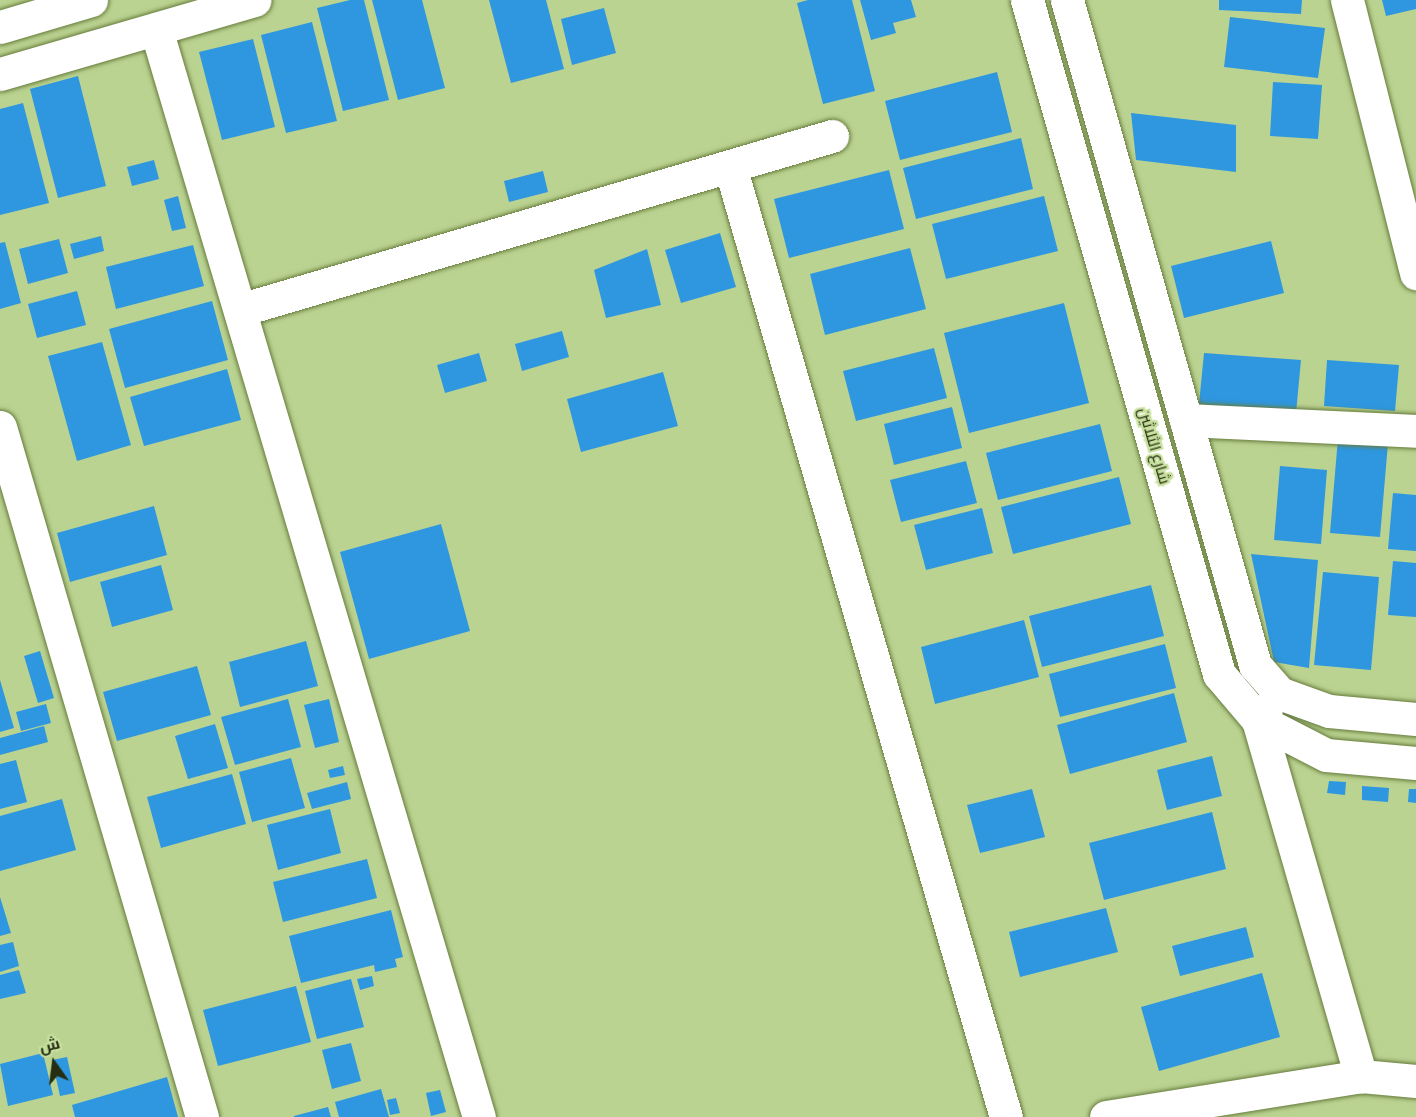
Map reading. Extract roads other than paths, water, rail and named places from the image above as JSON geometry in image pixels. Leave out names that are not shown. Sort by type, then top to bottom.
[{"type":"street","points":[[0,27],[91,0]]},
{"type":"street","points":[[0,74],[254,0]]},
{"type":"street","name":"شارع الثلاثين","points":[[1027,0],[1219,674],[1258,720],[1326,755],[1416,763]]},
{"type":"street","points":[[1067,0],[1255,665],[1279,693],[1329,711],[1416,719]]},
{"type":"street","points":[[1347,0],[1402,163],[1416,273]]},
{"type":"street","points":[[156,29],[243,309],[479,1117]]},
{"type":"street","points":[[243,309],[832,136]]},
{"type":"street","points":[[730,166],[1006,1117]]},
{"type":"street","points":[[1186,420],[1416,431]]},
{"type":"street","points":[[0,427],[202,1117]]},
{"type":"street","points":[[1279,693],[1258,720],[1361,1076]]},
{"type":"street","points":[[1106,1117],[1361,1076],[1416,1081]]}]
